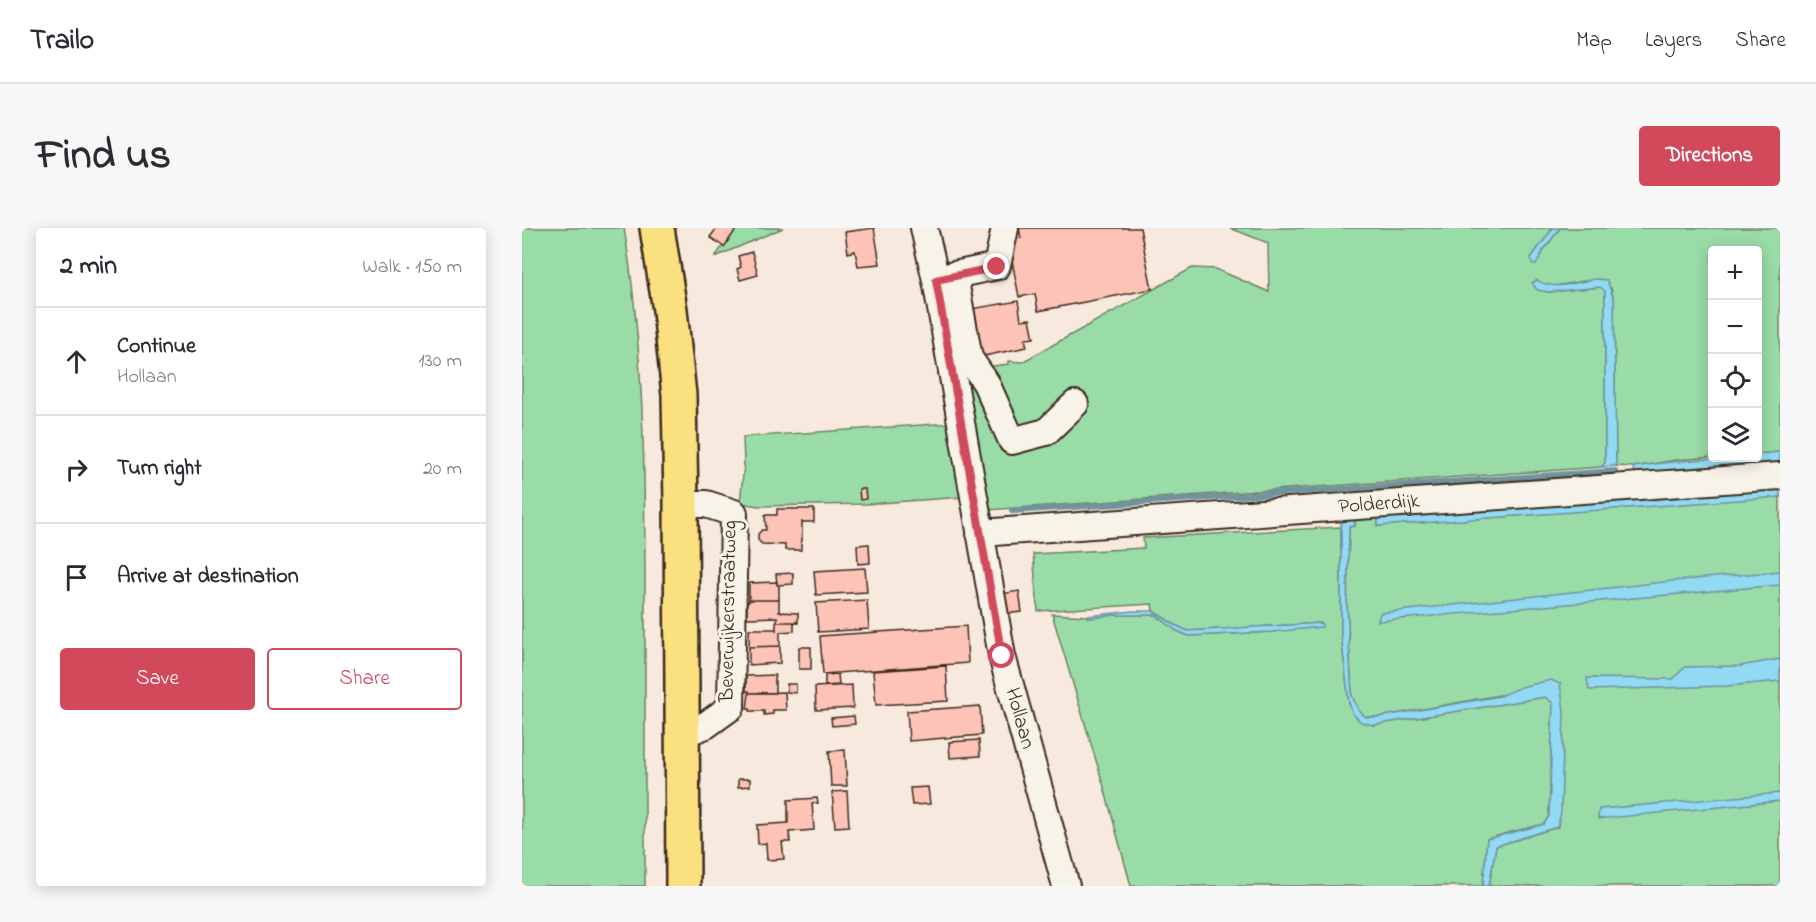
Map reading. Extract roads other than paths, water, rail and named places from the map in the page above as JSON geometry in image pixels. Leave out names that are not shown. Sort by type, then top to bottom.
[{"type":"main road","points":[[657,228],[670,310],[679,395],[682,886]]},
{"type":"street","name":"Hollaan","points":[[924,228],[945,278],[980,533],[1002,656],[1066,886]]},
{"type":"street","points":[[1005,228],[997,267],[945,278],[969,358],[986,383],[1012,441],[1046,432],[1075,404]]},
{"type":"street","name":"Polderdijk","points":[[980,533],[1780,476]]},
{"type":"street","name":"Beverwijkerstraatweg","points":[[681,504],[706,504],[734,513],[731,707],[706,725],[682,734]]},
{"type":"water","points":[[1553,228],[1560,228],[1536,265],[1532,264],[1531,258]]},
{"type":"water","points":[[1597,279],[1607,280],[1614,300],[1616,466],[1601,467],[1605,463],[1605,291],[1600,287],[1548,292],[1537,290],[1532,283],[1537,280],[1551,285],[1566,285]]},
{"type":"water","points":[[1780,452],[1780,464],[1634,473],[1633,467],[1708,459],[1708,462],[1762,462],[1762,454]]},
{"type":"water","points":[[1780,488],[1780,497],[1378,526],[1378,518]]},
{"type":"water","points":[[1354,520],[1355,526],[1349,527],[1347,606],[1352,696],[1359,711],[1366,717],[1379,717],[1500,696],[1521,687],[1551,680],[1560,684],[1564,711],[1561,813],[1557,827],[1496,846],[1489,886],[1483,886],[1487,839],[1544,824],[1549,816],[1553,703],[1545,697],[1373,725],[1361,722],[1353,714],[1349,703],[1341,634],[1341,521]]},
{"type":"water","points":[[1780,571],[1780,585],[1378,621],[1380,613]]},
{"type":"water","points":[[1153,611],[1188,631],[1322,623],[1322,627],[1189,636],[1177,631],[1156,615],[1114,615],[1089,618],[1088,616]]},
{"type":"water","points":[[1780,659],[1780,681],[1727,686],[1589,690],[1587,678],[1673,679],[1685,667],[1740,666]]},
{"type":"water","points":[[1780,793],[1780,801],[1598,819],[1599,809]]},
{"type":"waterway","points":[[1012,511],[1615,471]]}]
